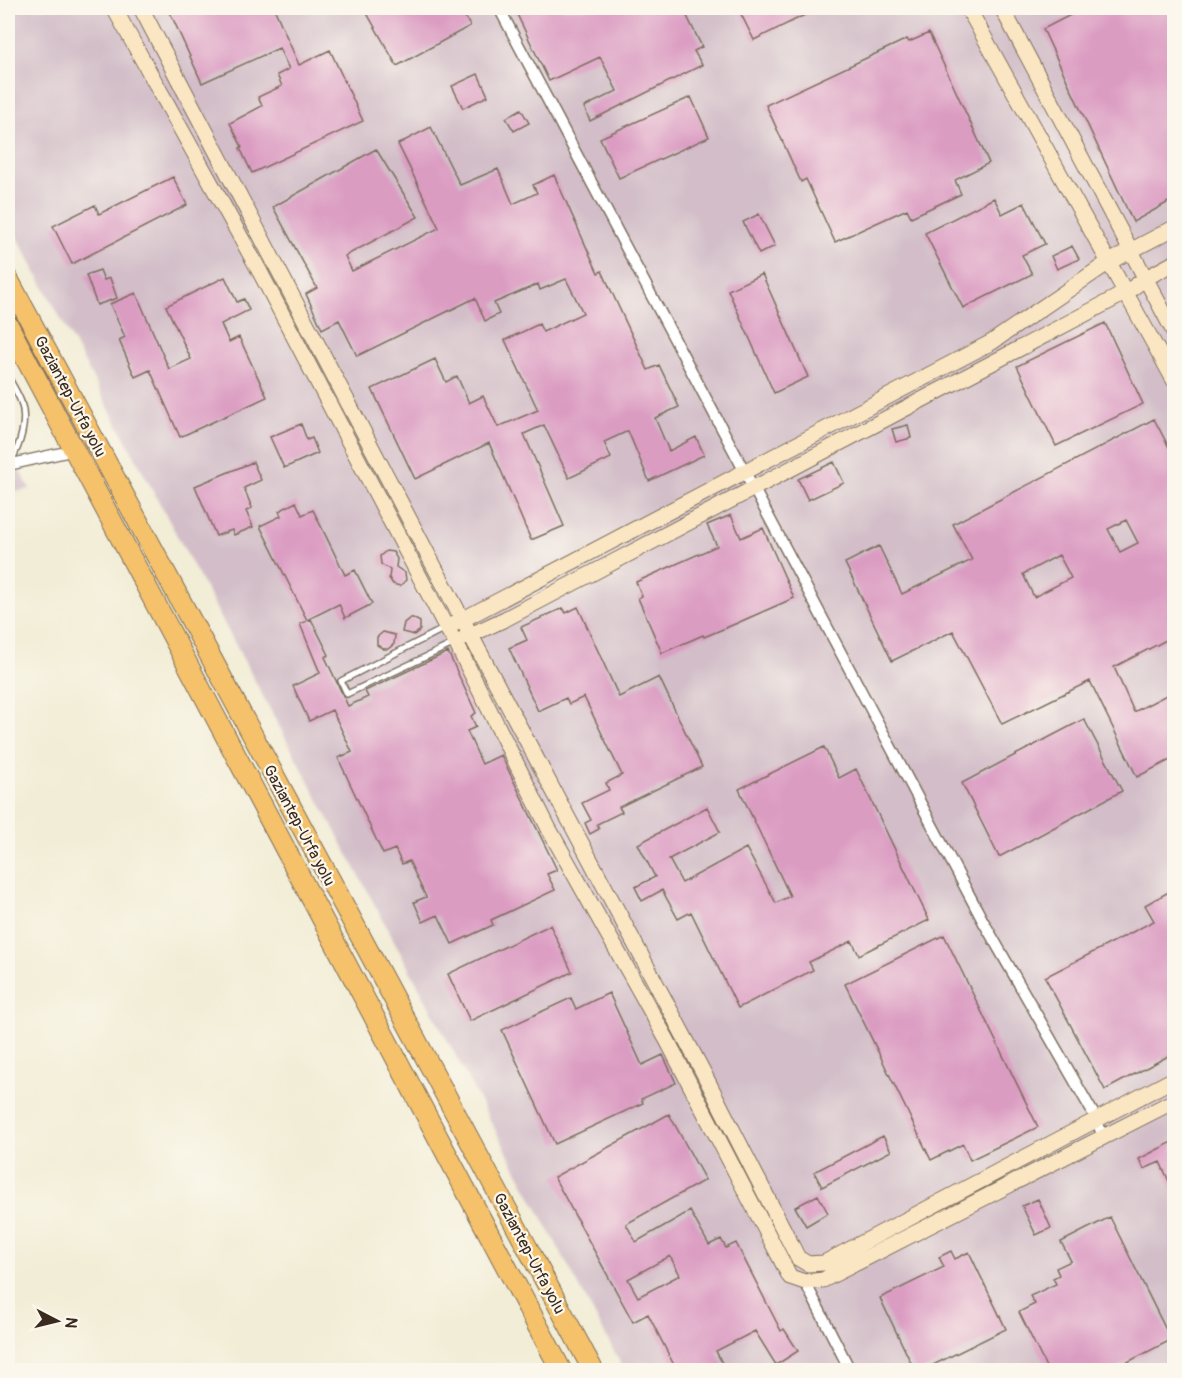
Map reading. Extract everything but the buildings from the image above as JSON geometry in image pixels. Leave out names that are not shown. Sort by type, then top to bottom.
[{"type":"highway","name":"Gaziantep-Urfa yolu","points":[[8,279],[593,1371]]},
{"type":"highway","name":"Gaziantep-Urfa yolu","points":[[8,325],[561,1371]]},
{"type":"street","points":[[114,8],[260,272],[456,643],[549,829],[667,1040],[790,1277],[805,1282],[823,1280],[1174,1101]]},
{"type":"street","points":[[141,8],[702,1070],[798,1258],[808,1264],[824,1263],[1174,1079]]},
{"type":"street","points":[[499,8],[983,921],[1097,1120],[1103,1138]]},
{"type":"street","points":[[968,8],[1174,380]]},
{"type":"street","points":[[1002,8],[1132,249],[1174,332]]},
{"type":"street","points":[[446,627],[992,342],[1109,262],[1174,228]]},
{"type":"street","points":[[456,643],[1127,292],[1146,278],[1174,263]]},
{"type":"street","points":[[8,465],[75,450]]},
{"type":"street","points":[[805,1282],[850,1371]]},
{"type":"lane","points":[[8,376],[22,403],[24,423],[16,453],[8,465]]},
{"type":"lane","points":[[446,627],[340,681],[347,694],[456,643]]},
{"type":"shaded area","points":[[8,8],[1174,8],[1174,1370],[624,1370],[8,220]]},
{"type":"shaded area","points":[[8,448],[30,489],[8,493]]}]
